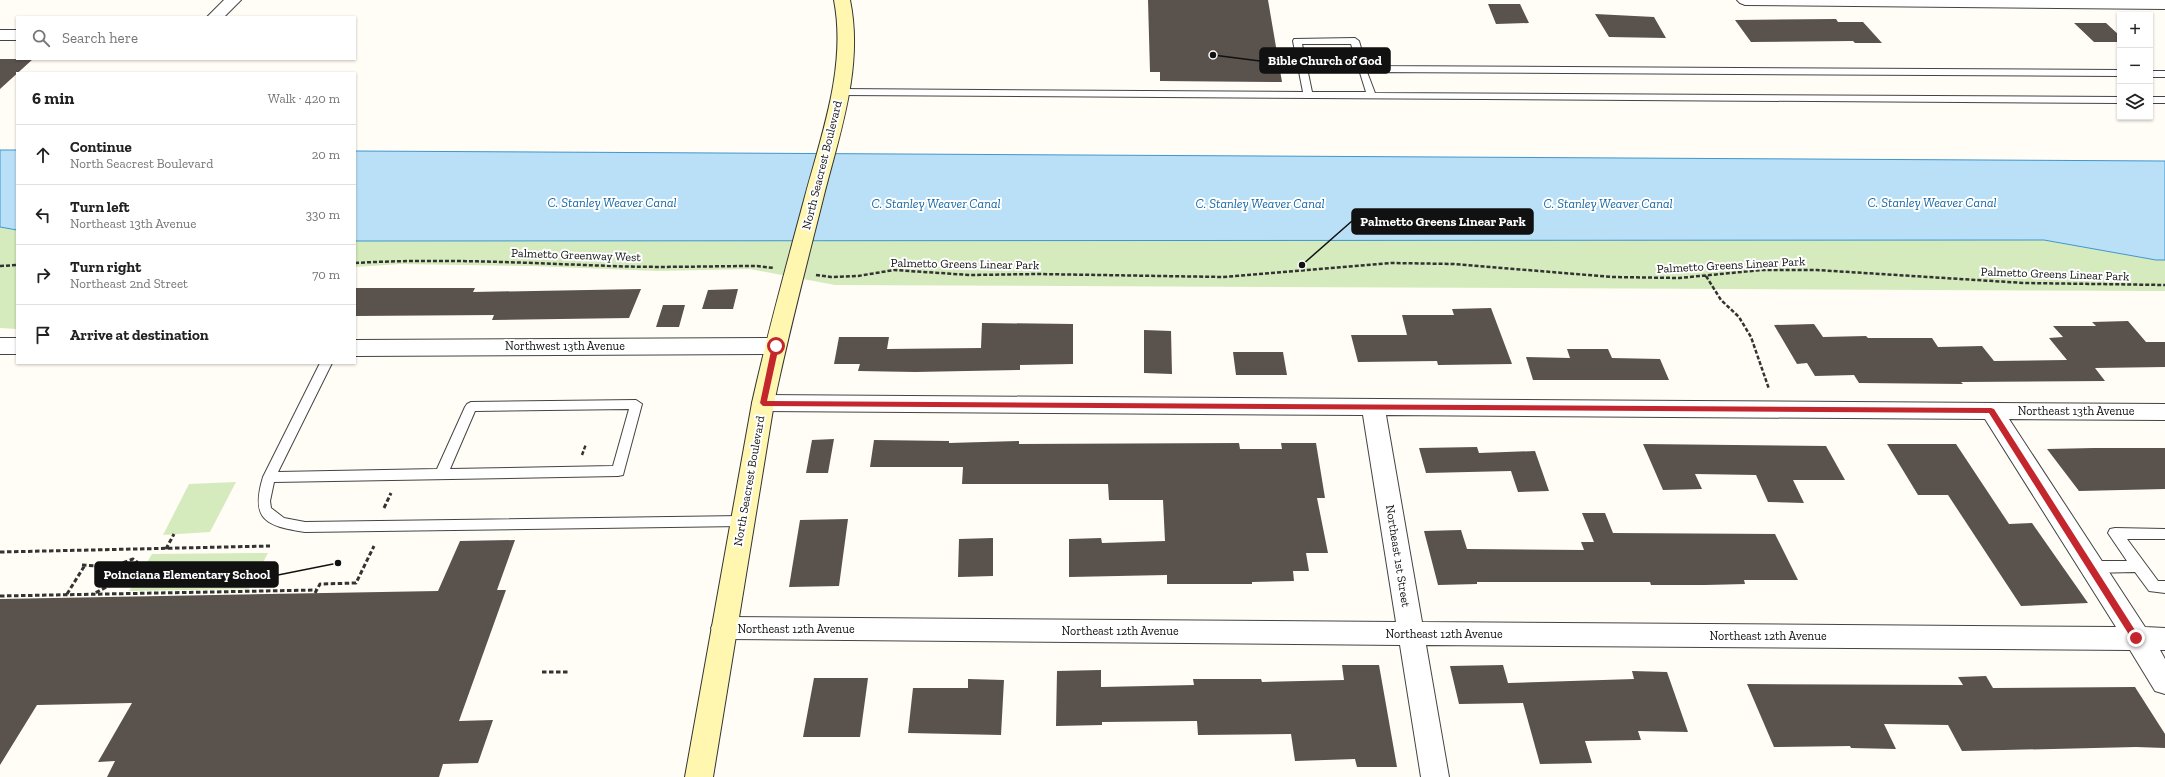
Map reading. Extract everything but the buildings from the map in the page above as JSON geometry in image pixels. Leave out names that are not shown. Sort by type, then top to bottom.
[{"type":"street","points":[[216,16],[233,0]]},
{"type":"street","name":"North Seacrest Boulevard","points":[[699,777],[763,403],[776,346],[828,149],[845,66],[847,31],[842,0]]},
{"type":"street","points":[[1745,0],[2165,4]]},
{"type":"street","points":[[0,35],[16,35]]},
{"type":"street","points":[[0,346],[16,346]]},
{"type":"street","name":"Northwest 13th Avenue","points":[[356,348],[776,346]]},
{"type":"street","name":"Northeast 13th Avenue","points":[[763,403],[2165,412]]},
{"type":"street","name":"Northeast 1st Street","points":[[1373,406],[1435,777]]},
{"type":"street","points":[[1991,410],[2090,567],[2165,682]]},
{"type":"street","name":"Northeast 12th Avenue","points":[[724,628],[2165,639]]},
{"type":"lane","points":[[1308,95],[1297,41],[1355,41],[1370,95]]},
{"type":"lane","points":[[1362,69],[2117,73]]},
{"type":"lane","points":[[2153,74],[2165,74]]},
{"type":"lane","points":[[840,92],[2117,100]]},
{"type":"lane","points":[[2153,100],[2165,100]]},
{"type":"lane","points":[[326,364],[269,477],[264,490],[263,507],[267,515],[284,524],[305,527],[742,521]]},
{"type":"lane","points":[[269,477],[618,471],[636,404],[471,407],[441,474]]},
{"type":"lane","points":[[2165,534],[2116,533],[2154,587],[2165,587]]},
{"type":"lane","points":[[2090,567],[2138,566]]},
{"type":"path","name":"Palmetto Greenway West","points":[[356,263],[407,260],[542,262],[612,266],[758,266],[795,272]]},
{"type":"path","name":"Palmetto Greens Linear Park","points":[[795,272],[831,277],[858,276],[894,270],[970,275],[1038,274],[1223,277],[1392,263],[1491,266],[1612,277],[1679,278],[1762,270],[1818,270],[2025,283],[2165,285]]},
{"type":"path","points":[[0,266],[16,265]]},
{"type":"path","points":[[1706,276],[1721,300],[1739,317],[1752,337],[1765,382],[1778,409]]},
{"type":"path","points":[[580,459],[586,444]]},
{"type":"path","points":[[166,549],[174,534]]},
{"type":"path","points":[[0,552],[270,546]]},
{"type":"path","points":[[0,596],[316,592],[320,584],[356,583],[374,546]]},
{"type":"path","points":[[66,595],[84,565],[111,567],[133,559],[137,562],[120,580],[93,594]]},
{"type":"path","points":[[542,672],[570,672]]},
{"type":"green space","points":[[0,227],[16,230],[16,329],[0,328]]},
{"type":"green space","points":[[2044,240],[2156,260],[2165,260],[2165,291],[835,285],[750,269],[657,271],[532,266],[400,264],[356,267],[356,241]]},
{"type":"green space","points":[[236,482],[210,532],[163,535],[189,484]]},
{"type":"green space","points":[[268,553],[249,589],[129,591],[152,554]]},
{"type":"water","points":[[0,150],[16,150],[16,230],[0,227]]},
{"type":"water","name":"C. Stanley Weaver Canal","points":[[356,151],[2165,161],[2165,260],[2156,260],[2044,240],[356,241]]},
{"type":"place","name":"Bible Church of God","points":[[1213,55]]},
{"type":"place","name":"Palmetto Greens Linear Park","points":[[1302,265]]},
{"type":"place","name":"Poinciana Elementary School","points":[[338,563]]},
{"type":"route","points":[[776,346],[763,403],[1991,410],[2136,638]]}]
